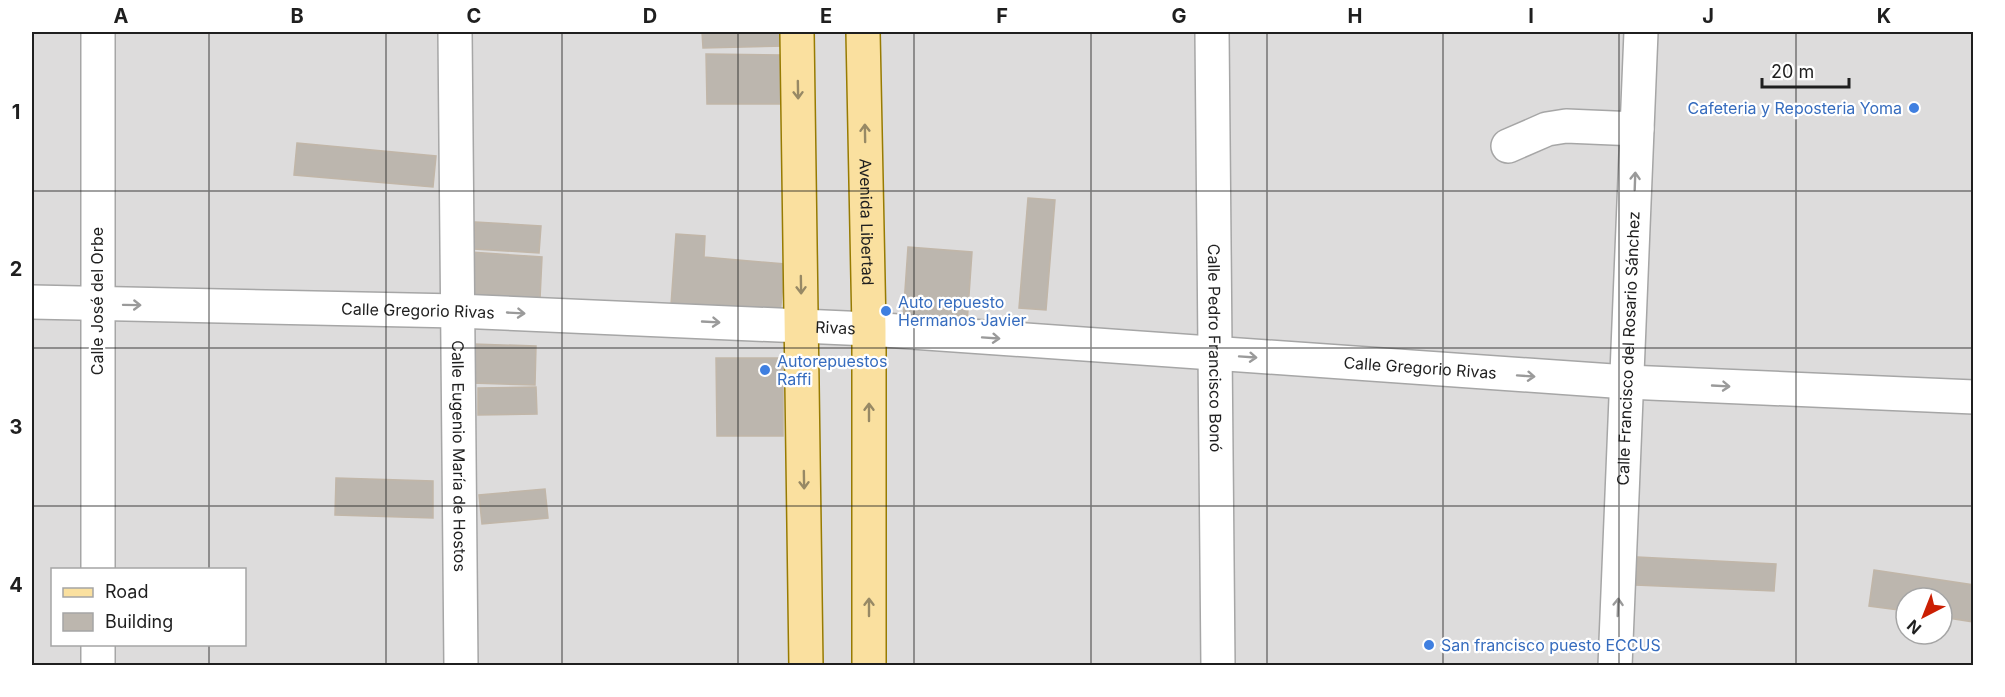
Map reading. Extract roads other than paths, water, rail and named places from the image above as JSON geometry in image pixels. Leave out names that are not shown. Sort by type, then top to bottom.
[{"type":"main road","points":[[797,32],[806,666]]},
{"type":"main road","name":"Avenida Libertad","points":[[863,32],[869,329],[869,666]]},
{"type":"street","name":"Calle José del Orbe","points":[[98,32],[98,568]]},
{"type":"street","name":"Calle Eugenio María de Hostos","points":[[454,32],[461,666]]},
{"type":"street","name":"Calle Pedro Francisco Bonó","points":[[1212,32],[1218,666]]},
{"type":"street","name":"Calle Francisco del Rosario Sánchez","points":[[1615,666],[1641,32]]},
{"type":"street","points":[[1508,146],[1547,129],[1566,126],[1637,129]]},
{"type":"street","name":"Calle Gregorio Rivas","points":[[32,302],[457,311],[802,326]]},
{"type":"street","name":"Rivas","points":[[802,326],[869,329]]},
{"type":"street","name":"Calle Gregorio Rivas","points":[[869,329],[1627,382],[1974,397]]},
{"type":"street","points":[[98,646],[98,666]]},
{"type":"place","name":"Cafeteria y Reposteria Yoma","points":[[1914,108]]},
{"type":"place","name":"Auto repuesto Hermanos Javier","points":[[886,311]]},
{"type":"place","name":"Autorepuestos Raffi","points":[[765,370]]},
{"type":"place","name":"San francisco puesto ECCUS","points":[[1429,645]]}]
